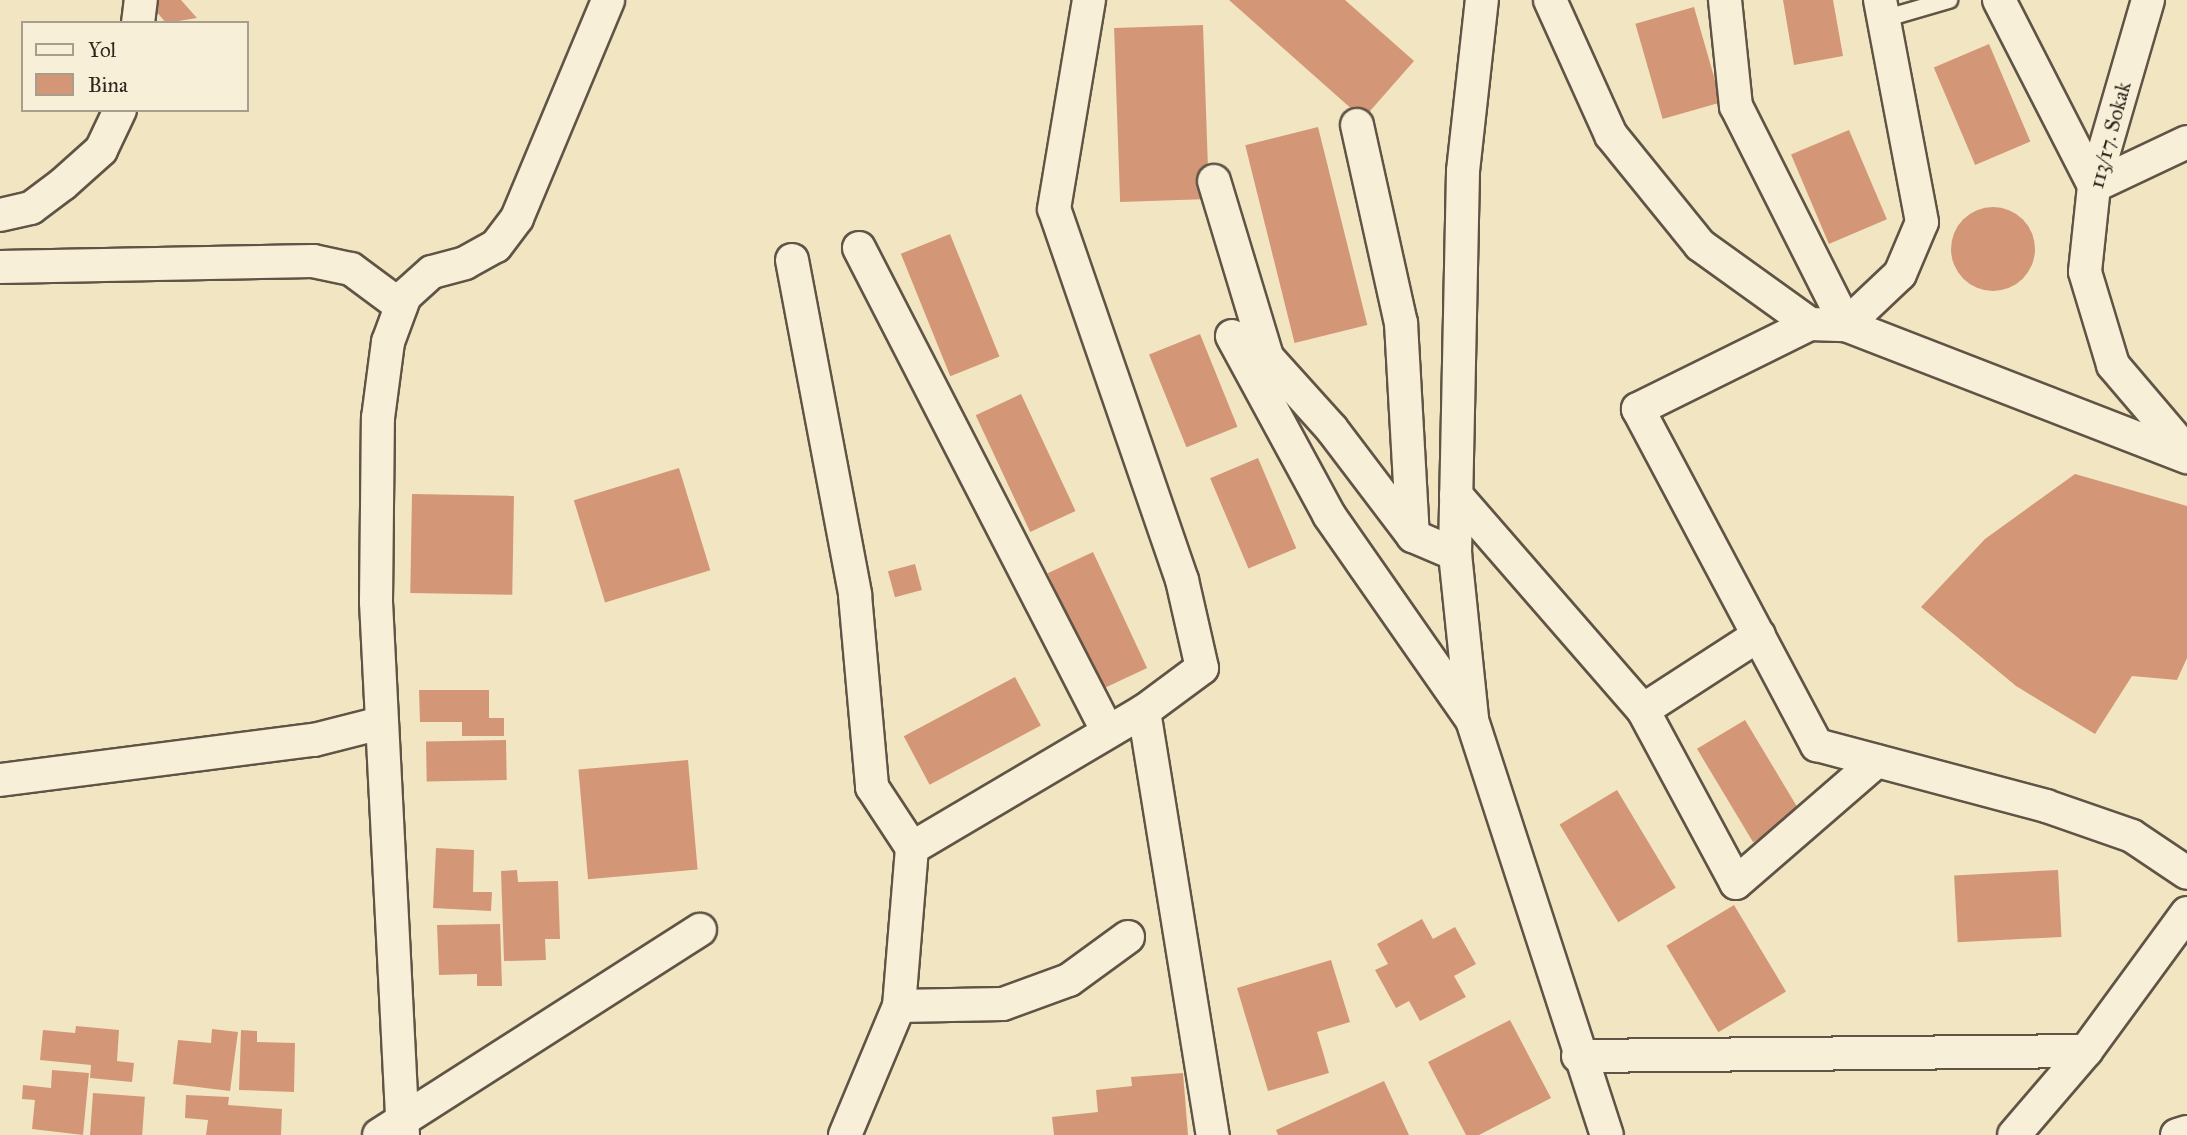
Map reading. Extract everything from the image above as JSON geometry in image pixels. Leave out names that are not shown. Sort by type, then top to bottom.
[{"type":"street","points":[[138,21],[141,0]]},
{"type":"street","points":[[395,1131],[376,602],[378,418],[388,342],[401,306],[432,272],[465,263],[496,246],[517,218],[608,0]]},
{"type":"street","points":[[912,848],[1144,711],[1202,668],[1182,580],[1054,209],[1089,0]]},
{"type":"street","points":[[1482,0],[1463,171],[1455,554],[1472,720],[1578,1056],[1607,1135]]},
{"type":"street","points":[[1550,0],[1611,135],[1700,245],[1810,324]]},
{"type":"street","points":[[1725,0],[1737,106],[1846,325]]},
{"type":"street","points":[[1999,0],[2094,186],[2187,142]]},
{"type":"street","name":"113/17. Sokak","points":[[2148,0],[2094,186],[2085,272],[2097,324],[2113,365],[2187,454]]},
{"type":"street","points":[[1846,325],[1900,274],[1923,222],[1881,9]]},
{"type":"street","points":[[0,215],[31,208],[64,184],[101,150],[119,112]]},
{"type":"street","points":[[1357,125],[1401,323],[1413,536]]},
{"type":"street","points":[[1214,181],[1267,357],[1331,428],[1413,536],[1455,554]]},
{"type":"street","points":[[859,248],[1108,732]]},
{"type":"street","points":[[792,260],[855,594],[872,787],[912,848],[899,1006],[845,1135]]},
{"type":"street","points":[[0,266],[313,261],[351,269],[401,306]]},
{"type":"street","points":[[2187,454],[1846,325],[1810,324],[1638,409],[1817,745],[2046,806],[2132,836],[2187,873]]},
{"type":"street","points":[[1232,336],[1329,515],[1472,720]]},
{"type":"street","points":[[1456,495],[1643,710],[1735,883],[1877,761]]},
{"type":"street","points":[[1643,710],[1759,635]]},
{"type":"street","points":[[1144,711],[1213,1135]]},
{"type":"street","points":[[0,780],[314,740],[381,723]]},
{"type":"street","points":[[2014,1135],[2086,1051],[2187,913]]},
{"type":"street","points":[[395,1131],[700,930]]},
{"type":"street","points":[[899,1006],[1003,1004],[1069,980],[1128,937]]},
{"type":"street","points":[[1578,1056],[2086,1051]]},
{"type":"street","points":[[2177,1135],[2185,1134]]},
{"type":"lane","points":[[1881,9],[1949,0]]},
{"type":"lane","points":[[0,251],[0,266]]},
{"type":"building","points":[[147,0],[181,0],[197,18],[178,21],[164,21]]},
{"type":"building","points":[[1229,0],[1345,0],[1414,61],[1363,119]]},
{"type":"building","points":[[1783,0],[1833,0],[1843,56],[1794,65]]},
{"type":"building","points":[[1694,7],[1721,102],[1663,119],[1635,24]]},
{"type":"building","points":[[1203,25],[1209,199],[1120,202],[1114,28]]},
{"type":"building","points":[[1989,44],[2030,142],[1975,165],[1934,67]]},
{"type":"building","points":[[1318,127],[1367,325],[1295,343],[1245,145]]},
{"type":"building","points":[[1849,130],[1887,219],[1829,244],[1791,155]]},
{"type":"building","points":[[1985,207],[2001,207],[2017,214],[2028,225],[2035,241],[2032,265],[2023,279],[2001,291],[1985,291],[1969,284],[1958,273],[1951,257],[1951,241],[1958,225],[1969,214]]},
{"type":"building","points":[[950,234],[999,356],[950,376],[901,254]]},
{"type":"building","points":[[1200,334],[1237,427],[1186,447],[1149,355]]},
{"type":"building","points":[[1021,394],[1076,511],[1030,532],[976,415]]},
{"type":"building","points":[[1258,458],[1296,548],[1248,569],[1210,478]]},
{"type":"building","points":[[679,468],[710,570],[605,602],[574,500]]},
{"type":"building","points":[[2075,474],[2187,506],[2187,658],[2177,680],[2132,676],[2095,734],[2016,686],[1921,607],[1985,539]]},
{"type":"building","points":[[412,494],[514,496],[512,595],[410,593]]},
{"type":"building","points":[[1093,552],[1147,668],[1102,689],[1048,573]]},
{"type":"building","points":[[915,564],[922,590],[895,597],[888,571]]},
{"type":"building","points":[[1015,677],[1041,726],[930,785],[904,736]]},
{"type":"building","points":[[419,690],[489,690],[489,718],[504,718],[504,736],[462,736],[462,722],[420,722]]},
{"type":"building","points":[[1745,720],[1801,813],[1753,842],[1697,749]]},
{"type":"building","points":[[506,740],[507,780],[427,781],[426,741]]},
{"type":"building","points":[[688,760],[698,870],[588,879],[578,770]]},
{"type":"building","points":[[1617,790],[1676,888],[1618,922],[1560,825]]},
{"type":"building","points":[[436,848],[474,850],[473,892],[492,892],[491,911],[433,908]]},
{"type":"building","points":[[517,870],[518,882],[558,881],[560,939],[545,939],[546,960],[504,961],[501,871]]},
{"type":"building","points":[[2058,870],[2062,937],[1958,942],[1954,875]]},
{"type":"building","points":[[1734,905],[1786,992],[1718,1032],[1666,946]]},
{"type":"building","points":[[1422,919],[1433,939],[1455,927],[1476,964],[1454,976],[1466,997],[1420,1021],[1409,1001],[1396,1008],[1375,970],[1388,964],[1377,944]]},
{"type":"building","points":[[500,924],[502,986],[477,986],[477,974],[439,975],[437,925]]},
{"type":"building","points":[[1331,960],[1350,1022],[1317,1032],[1329,1073],[1268,1091],[1237,988]]},
{"type":"building","points":[[1510,1020],[1551,1098],[1479,1135],[1466,1135],[1428,1062]]},
{"type":"building","points":[[76,1026],[119,1030],[117,1061],[134,1063],[132,1082],[90,1078],[91,1065],[40,1060],[43,1030],[75,1033]]},
{"type":"building","points":[[212,1029],[238,1032],[230,1091],[173,1084],[178,1040],[211,1043]]},
{"type":"building","points":[[241,1030],[257,1031],[257,1042],[295,1043],[294,1092],[239,1090]]},
{"type":"building","points":[[52,1070],[89,1073],[83,1135],[32,1129],[35,1100],[22,1099],[23,1085],[51,1088]]},
{"type":"building","points":[[1183,1073],[1188,1135],[1054,1135],[1052,1117],[1098,1112],[1096,1090],[1132,1086],[1131,1077]]},
{"type":"building","points":[[1384,1081],[1409,1135],[1278,1135],[1276,1130]]},
{"type":"building","points":[[93,1093],[145,1097],[142,1135],[90,1135]]},
{"type":"building","points":[[186,1095],[229,1097],[228,1105],[282,1109],[281,1135],[206,1135],[208,1120],[185,1118]]}]
